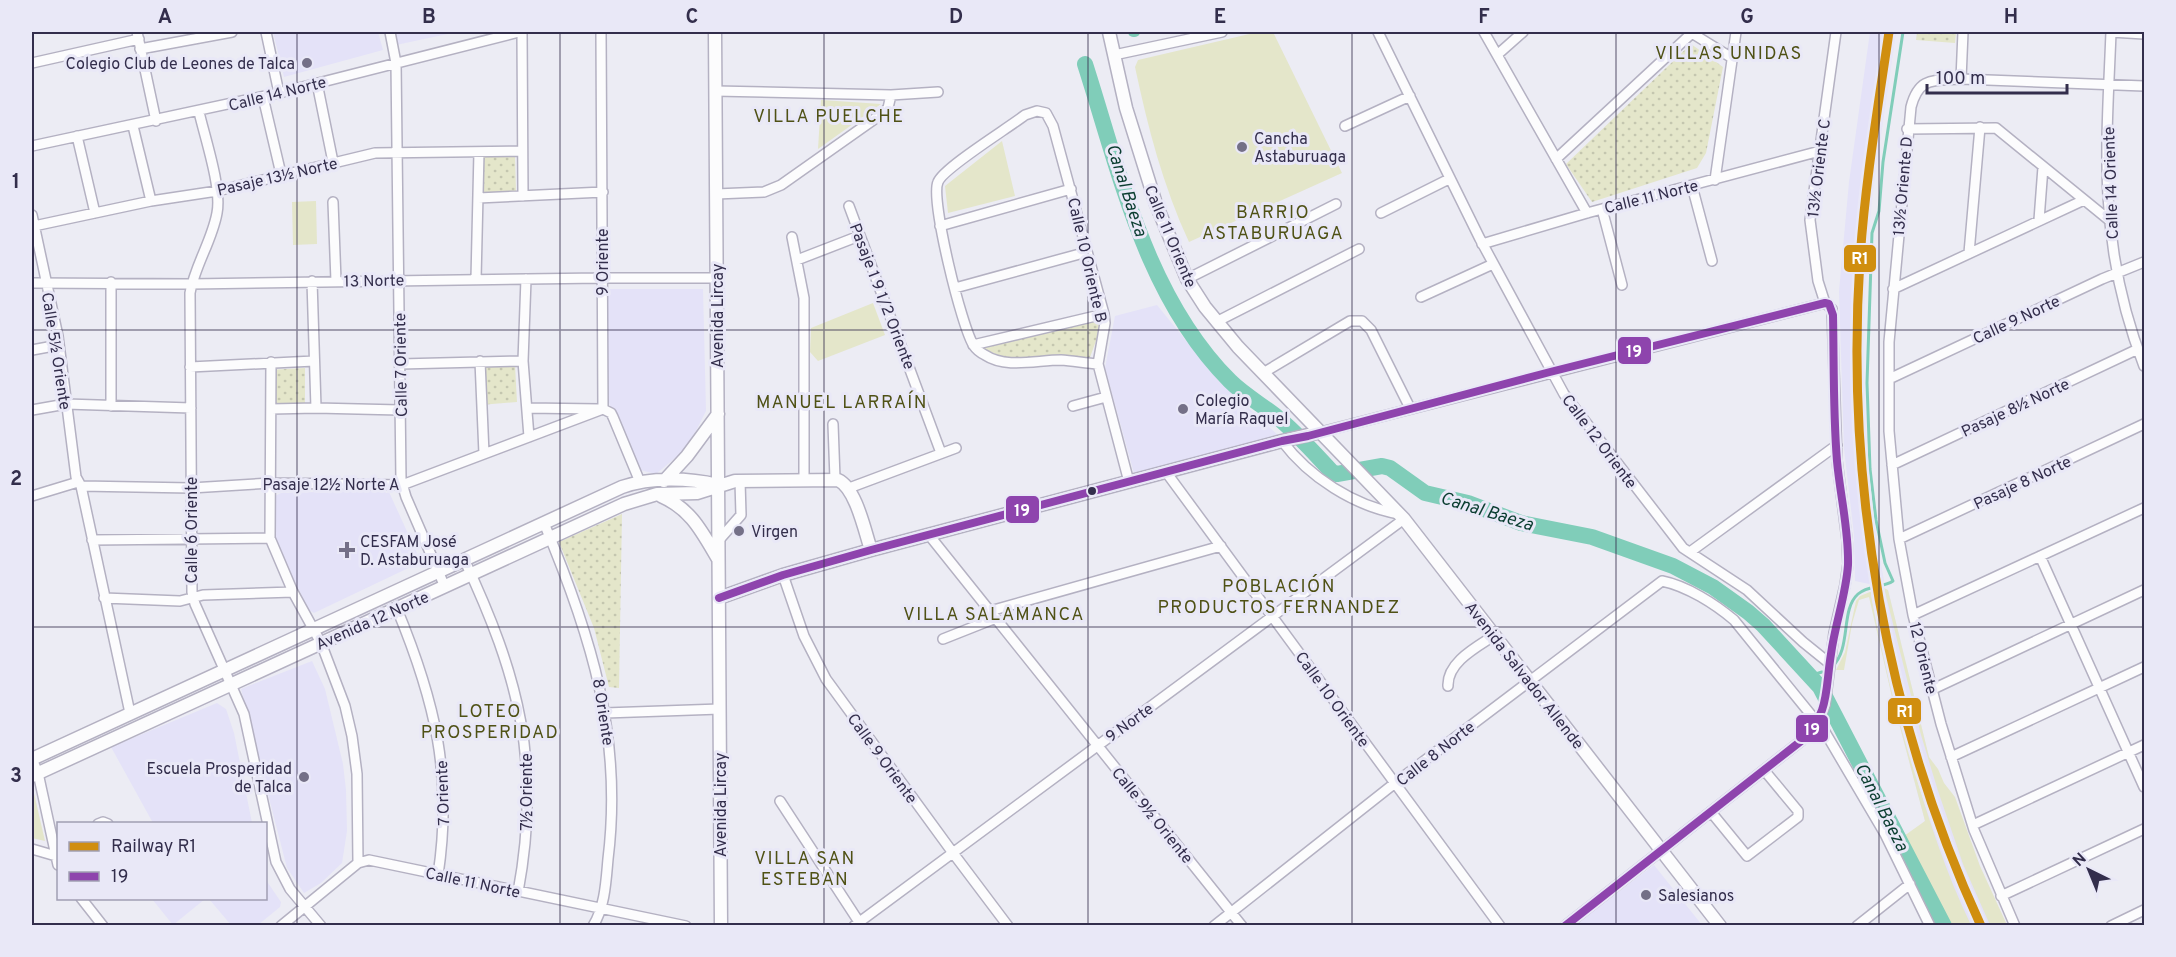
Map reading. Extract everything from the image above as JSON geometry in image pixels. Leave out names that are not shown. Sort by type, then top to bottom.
[{"type":"main road","name":"Avenida Lircay","points":[[709,32],[715,91]]},
{"type":"main road","name":"Avenida Lircay","points":[[715,32],[721,926]]},
{"type":"main road","name":"Calle 11 Oriente","points":[[1109,32],[1131,126],[1148,183],[1187,279],[1216,322],[1315,434]]},
{"type":"main road","points":[[663,481],[687,456],[718,414]]},
{"type":"main road","points":[[719,598],[783,575],[871,550],[1315,434]]},
{"type":"main road","name":"Avenida Salvador Allende","points":[[1315,434],[1334,445],[1402,516],[1720,926]]},
{"type":"main road","name":"Avenida 12 Norte","points":[[35,775],[624,504],[657,494],[697,493],[718,485],[740,481],[804,479],[842,483]]},
{"type":"main road","name":"Avenida 12 Norte","points":[[32,759],[622,487],[640,482],[663,481],[706,482],[718,485]]},
{"type":"main road","points":[[842,483],[871,550]]},
{"type":"main road","points":[[657,494],[672,501],[690,515],[719,560]]},
{"type":"street","points":[[121,32],[124,43]]},
{"type":"street","points":[[32,63],[139,40],[232,32]]},
{"type":"street","points":[[266,32],[279,93]]},
{"type":"street","points":[[390,32],[396,63]]},
{"type":"street","points":[[521,32],[523,196]]},
{"type":"street","name":"Calle 14 Norte","points":[[32,146],[199,112],[396,63],[493,35],[521,32]]},
{"type":"street","name":"9 Oriente","points":[[601,32],[603,409]]},
{"type":"street","points":[[1114,55],[1222,32]]},
{"type":"street","name":"Calle 12 Oriente","points":[[1378,32],[1492,264],[1564,394],[1683,548],[1747,590],[1829,663]]},
{"type":"street","points":[[1484,32],[1587,213]]},
{"type":"street","points":[[1497,55],[1523,32]]},
{"type":"street","points":[[1556,159],[1691,32],[1732,58]]},
{"type":"street","points":[[1715,180],[1736,32]]},
{"type":"street","name":"13½ Oriente C","points":[[1566,926],[1801,741],[1817,723],[1825,705],[1829,663],[1848,564],[1837,445],[1833,315],[1818,281],[1810,229],[1836,32]]},
{"type":"street","points":[[1963,32],[1960,79],[2145,86]]},
{"type":"street","points":[[2111,32],[2145,34]]},
{"type":"street","name":"Calle 14 Oriente","points":[[2111,32],[2107,169],[2109,220],[2118,273],[2138,349],[2145,366]]},
{"type":"street","points":[[139,40],[156,121]]},
{"type":"street","name":"Calle 7 Oriente","points":[[396,63],[402,485],[445,587]]},
{"type":"street","name":"13½ Oriente D","points":[[1888,379],[1893,289],[1907,129],[1914,95],[1918,88],[1926,82],[1960,79]]},
{"type":"street","points":[[317,83],[333,162]]},
{"type":"street","points":[[715,91],[891,95],[938,92]]},
{"type":"street","points":[[716,194],[764,192],[781,185],[883,113],[888,108],[891,95]]},
{"type":"street","points":[[1345,126],[1410,96]]},
{"type":"street","points":[[263,97],[281,174]]},
{"type":"street","name":"Calle 10 Oriente B","points":[[940,226],[936,198],[938,180],[948,170],[1025,116],[1042,111],[1050,118],[1104,314],[1105,322],[1098,364],[1129,482]]},
{"type":"street","name":"Calle 6 Oriente","points":[[199,112],[217,191],[217,212],[191,284],[189,301],[190,538],[193,598],[246,722],[276,862],[284,880],[321,926]]},
{"type":"street","points":[[133,126],[151,201]]},
{"type":"street","points":[[1970,253],[1980,127]]},
{"type":"street","points":[[1907,129],[1996,128],[2109,220]]},
{"type":"street","points":[[77,136],[95,213]]},
{"type":"street","name":"Pasaje 13½ Norte","points":[[32,219],[95,213],[151,201],[217,191],[375,153],[522,151]]},
{"type":"street","name":"Calle 11 Norte","points":[[1482,244],[1587,213],[1820,151]]},
{"type":"street","points":[[476,279],[479,152]]},
{"type":"street","points":[[2039,220],[2043,167]]},
{"type":"street","points":[[1381,213],[1449,179]]},
{"type":"street","points":[[1692,186],[1712,261]]},
{"type":"street","points":[[1071,189],[940,226],[955,288],[975,346],[986,356],[1000,362],[1062,360],[1098,364]]},
{"type":"street","points":[[478,198],[603,192]]},
{"type":"street","points":[[1893,289],[2084,200]]},
{"type":"street","points":[[333,202],[336,281]]},
{"type":"street","points":[[1187,279],[1336,204]]},
{"type":"street","name":"Pasaje 1 9 1/2 Oriente","points":[[849,206],[920,391],[941,453]]},
{"type":"street","points":[[1602,209],[1622,285]]},
{"type":"street","name":"Calle 5½ Oriente","points":[[32,219],[59,345],[66,404],[80,484],[130,713]]},
{"type":"street","points":[[797,260],[859,236]]},
{"type":"street","points":[[792,237],[804,298],[804,479]]},
{"type":"street","points":[[1216,322],[1359,249]]},
{"type":"street","points":[[955,288],[1087,252]]},
{"type":"street","name":"Calle 9 Norte","points":[[1888,379],[2145,262]]},
{"type":"street","points":[[1421,297],[1492,264]]},
{"type":"street","name":"13 Norte","points":[[32,283],[191,284],[717,278]]},
{"type":"street","points":[[525,279],[523,361],[529,437]]},
{"type":"street","points":[[312,281],[316,408]]},
{"type":"street","points":[[111,282],[111,406]]},
{"type":"street","points":[[1315,434],[1550,372],[1827,303]]},
{"type":"street","points":[[975,346],[1104,314]]},
{"type":"street","points":[[1263,373],[1350,321],[1362,321],[1371,330],[1410,408]]},
{"type":"street","points":[[32,350],[59,345]]},
{"type":"street","name":"Pasaje 8½ Norte","points":[[1892,465],[2138,349]]},
{"type":"street","points":[[480,361],[484,454]]},
{"type":"street","points":[[400,364],[523,361]]},
{"type":"street","points":[[271,362],[270,538],[293,592],[321,643],[340,692],[354,743],[358,797],[358,863],[281,926]]},
{"type":"street","points":[[190,367],[314,362]]},
{"type":"street","name":"12 Oriente","points":[[1888,379],[1892,465],[1899,539],[1913,615],[1931,690],[1973,825],[2015,926]]},
{"type":"street","points":[[1073,406],[1106,397]]},
{"type":"street","points":[[32,410],[66,404],[191,408]]},
{"type":"street","points":[[271,410],[316,408],[400,410]]},
{"type":"street","points":[[527,408],[603,409],[613,417],[640,482]]},
{"type":"street","name":"Pasaje 12½ Norte A","points":[[32,496],[80,484],[191,488],[271,483],[402,485],[603,409]]},
{"type":"street","points":[[833,424],[842,483],[956,448]]},
{"type":"street","name":"Pasaje 8 Norte","points":[[1899,539],[2145,424]]},
{"type":"street","points":[[1287,440],[1295,456],[1329,485],[1377,508],[1402,516]]},
{"type":"street","points":[[1690,552],[1837,445]]},
{"type":"street","name":"Calle 10 Oriente","points":[[1166,472],[1500,926]]},
{"type":"street","points":[[719,540],[741,515],[740,481]]},
{"type":"street","points":[[1913,615],[2145,508]]},
{"type":"street","name":"9 Norte","points":[[857,924],[1272,616],[1402,516]]},
{"type":"street","name":"8 Oriente","points":[[544,523],[588,638],[605,712],[611,763],[612,810],[601,909],[593,926]]},
{"type":"street","name":"Calle 9½ Oriente","points":[[929,535],[1242,926]]},
{"type":"street","points":[[92,540],[270,538]]},
{"type":"street","points":[[943,639],[993,614],[1221,546]]},
{"type":"street","points":[[2040,556],[2145,787]]},
{"type":"street","name":"7½ Oriente","points":[[464,559],[502,648],[515,690],[523,729],[528,772],[527,818],[524,859],[518,892]]},
{"type":"street","name":"Calle 9 Oriente","points":[[783,575],[804,636],[826,679],[1008,926]]},
{"type":"street","name":"Calle 8 Norte","points":[[1214,926],[1395,783],[1662,581],[1675,584],[1726,613],[1747,634],[1817,723]]},
{"type":"street","points":[[1931,690],[2145,590]]},
{"type":"street","points":[[104,598],[180,601],[203,595],[293,592]]},
{"type":"street","name":"7 Oriente","points":[[397,609],[424,678],[433,709],[440,752],[444,814],[438,875]]},
{"type":"street","points":[[1448,686],[1449,675],[1461,660],[1495,635]]},
{"type":"street","points":[[1951,757],[2145,667]]},
{"type":"street","points":[[605,712],[720,709]]},
{"type":"street","points":[[1817,723],[1861,793],[1930,926]]},
{"type":"street","points":[[1973,825],[2145,745]]},
{"type":"street","points":[[32,759],[56,842],[57,861],[32,849]]},
{"type":"street","points":[[1711,812],[1747,856],[1798,817],[1798,811],[1764,770]]},
{"type":"street","points":[[780,801],[857,924]]},
{"type":"street","points":[[2001,896],[2145,830]]},
{"type":"street","name":"Calle 11 Norte","points":[[358,863],[373,860],[686,926]]},
{"type":"street","points":[[1857,926],[1910,884]]},
{"type":"street","points":[[83,900],[103,926]]},
{"type":"street","points":[[2111,926],[2145,910]]},
{"type":"shaded area","name":"Colegio Club de Leones de Talca","points":[[273,32],[378,32],[383,50],[284,77]]},
{"type":"shaded area","points":[[393,32],[457,32],[396,45]]},
{"type":"shaded area","points":[[1870,32],[1896,32],[1871,203],[1863,323],[1865,459],[1884,581],[1874,585],[1855,581],[1854,535],[1844,449],[1839,291],[1849,182]]},
{"type":"shaded area","points":[[605,289],[703,289],[706,411],[681,453],[656,474],[640,470],[609,403]]},
{"type":"shaded area","name":"Colegio María Raquel","points":[[1157,305],[1219,381],[1280,437],[1135,477],[1105,368],[1115,316]]},
{"type":"shaded area","name":"CESFAM José D. Astaburuaga","points":[[384,490],[386,493],[389,492],[421,562],[314,613],[309,610],[273,539],[275,496],[281,493]]},
{"type":"shaded area","points":[[1875,590],[1888,590],[1929,757],[1993,925],[1960,925],[1914,830],[1925,821],[1892,697],[1870,597]]},
{"type":"shaded area","name":"Escuela Prosperidad de Talca","points":[[312,661],[325,689],[343,764],[347,831],[342,863],[321,883],[304,893],[287,868],[241,689]]},
{"type":"shaded area","points":[[217,703],[226,709],[234,733],[252,822],[152,822],[111,747]]},
{"type":"shaded area","name":"Salesianos","points":[[1654,865],[1702,925],[1573,926]]},
{"type":"shaded area","points":[[267,881],[281,902],[280,907],[258,925],[231,925],[210,900],[267,900]]},
{"type":"shaded area","points":[[153,900],[204,900],[173,925]]},
{"type":"green space","name":"Cancha Astaburuaga","points":[[1258,32],[1273,32],[1342,173],[1189,242],[1171,200],[1157,156],[1135,67],[1138,60]]},
{"type":"green space","points":[[1917,32],[1956,32],[1955,43],[1916,40]]},
{"type":"green space","points":[[1691,44],[1723,67],[1706,153],[1697,168],[1592,202],[1566,164]]},
{"type":"green space","points":[[822,100],[881,104],[818,149]]},
{"type":"green space","points":[[1002,141],[1015,196],[948,213],[945,186]]},
{"type":"green space","points":[[515,155],[516,192],[478,192],[478,156]]},
{"type":"green space","points":[[316,201],[317,244],[293,245],[292,202]]},
{"type":"green space","points":[[873,303],[885,335],[818,361],[810,352],[811,328]]},
{"type":"green space","points":[[1098,314],[1101,327],[1089,360],[1007,359],[978,346]]},
{"type":"green space","points":[[479,365],[515,365],[517,402],[480,405]]},
{"type":"green space","points":[[305,368],[305,403],[268,405],[268,370]]},
{"type":"green space","points":[[622,514],[619,688],[609,687],[594,628],[559,542]]},
{"type":"green space","points":[[1884,588],[1888,590],[1929,757],[1955,797],[1980,866],[2007,925],[1990,925],[1963,864],[1921,735]]},
{"type":"green space","points":[[1875,590],[1871,595],[1878,632],[1913,767],[1943,859],[1971,925],[1949,925],[1904,836],[1925,821],[1892,697],[1869,597],[1859,600],[1852,624],[1844,670],[1836,670],[1845,652],[1856,601],[1860,596]]},
{"type":"green space","points":[[33,789],[45,841],[32,838]]},
{"type":"waterway","points":[[1832,667],[1842,650],[1849,609],[1853,601],[1862,591],[1893,581],[1885,563],[1876,520],[1870,469],[1867,383],[1872,233],[1879,211],[1883,162],[1903,32]]},
{"type":"waterway","name":"Canal Baeza","points":[[1085,64],[1124,190],[1156,273],[1201,348],[1230,381],[1284,423],[1332,472],[1337,474],[1382,466],[1390,468],[1425,493],[1468,503],[1521,523],[1592,537],[1673,566],[1713,587],[1748,612],[1763,625],[1820,687],[1944,926]]},
{"type":"waterway","points":[[1812,675],[1822,672]]},
{"type":"rail line","name":"R1","points":[[1889,32],[1868,174],[1860,259],[1857,344],[1859,430],[1867,515],[1879,600],[1897,684],[1920,767],[1948,847],[1981,926]]},
{"type":"transit line","name":"19","points":[[719,598],[783,575],[871,550],[1282,441],[1825,303],[1829,304],[1833,315],[1837,461],[1846,526],[1848,565],[1822,711],[1801,741],[1565,926]]},
{"type":"place","name":"Colegio Club de Leones de Talca","points":[[307,63]]},
{"type":"place","name":"Cancha Astaburuaga","points":[[1242,147]]},
{"type":"place","name":"Colegio María Raquel","points":[[1183,409]]},
{"type":"place","name":"Virgen","points":[[739,531]]},
{"type":"place","name":"CESFAM José D. Astaburuaga","points":[[347,550]]},
{"type":"place","name":"Escuela Prosperidad de Talca","points":[[304,777]]},
{"type":"place","name":"Salesianos","points":[[1646,895]]},
{"type":"district","name":"VILLAS UNIDAS","points":[[1729,53]]},
{"type":"district","name":"VILLA PUELCHE","points":[[829,116]]},
{"type":"district","name":"BARRIO ASTABURUAGA","points":[[1273,222]]},
{"type":"district","name":"MANUEL LARRAÍN","points":[[842,402]]},
{"type":"district","name":"POBLACIÓN PRODUCTOS FERNANDEZ","points":[[1279,596]]},
{"type":"district","name":"VILLA SALAMANCA","points":[[994,614]]},
{"type":"district","name":"LOTEO PROSPERIDAD","points":[[490,721]]},
{"type":"district","name":"VILLA SAN ESTEBAN","points":[[805,868]]}]
